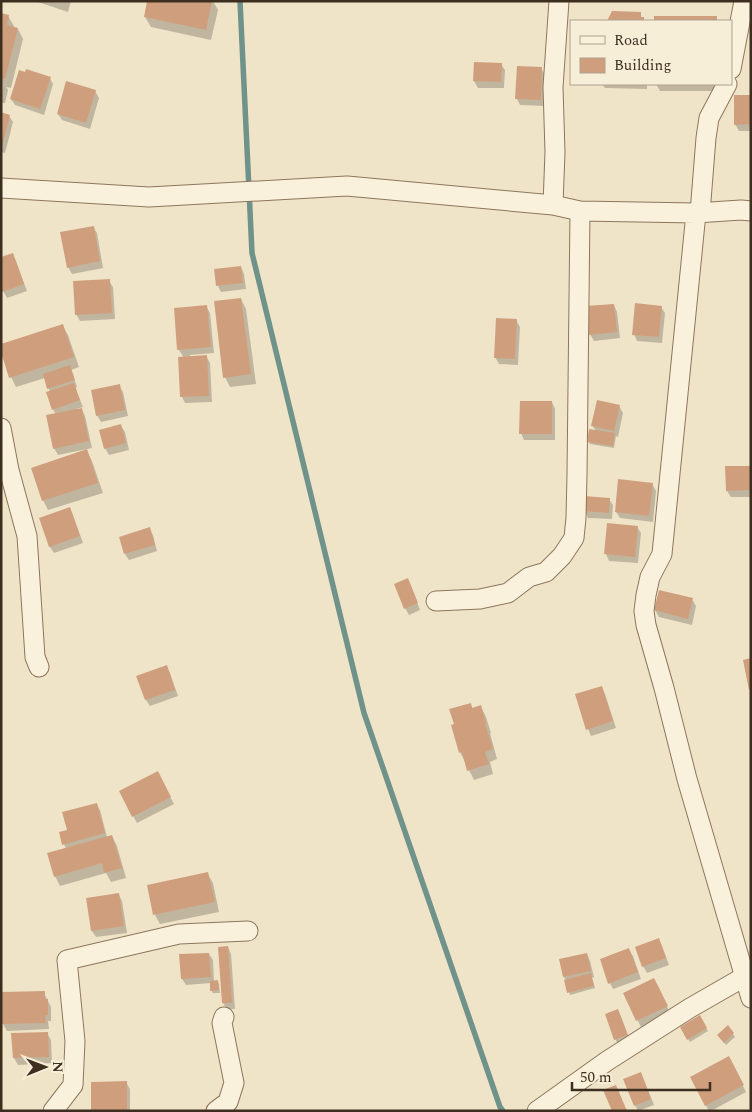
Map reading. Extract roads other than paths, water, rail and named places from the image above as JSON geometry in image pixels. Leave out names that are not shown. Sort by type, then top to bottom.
[{"type":"street","points":[[553,205],[555,152],[554,87],[558,1]]},
{"type":"street","points":[[732,64],[744,1]]},
{"type":"street","points":[[726,85],[708,118],[662,554],[650,577],[644,611],[646,625],[687,779],[748,978],[751,998]]},
{"type":"street","points":[[1,188],[149,197],[347,186],[553,205],[580,211],[698,213],[751,211]]},
{"type":"street","points":[[436,601],[480,599],[508,593],[529,577],[546,572],[562,556],[574,538],[577,475],[580,211]]},
{"type":"street","points":[[1,428],[9,470],[27,536],[35,657],[39,667]]},
{"type":"street","points":[[52,1111],[73,1085],[75,1041],[68,960],[180,934],[248,932]]},
{"type":"street","points":[[537,1111],[607,1061],[690,1008],[748,978]]},
{"type":"street","points":[[216,1111],[228,1102],[234,1083],[222,1023],[224,1017]]},
{"type":"waterway","points":[[240,1],[252,253],[364,713],[500,1107],[503,1111]]}]
